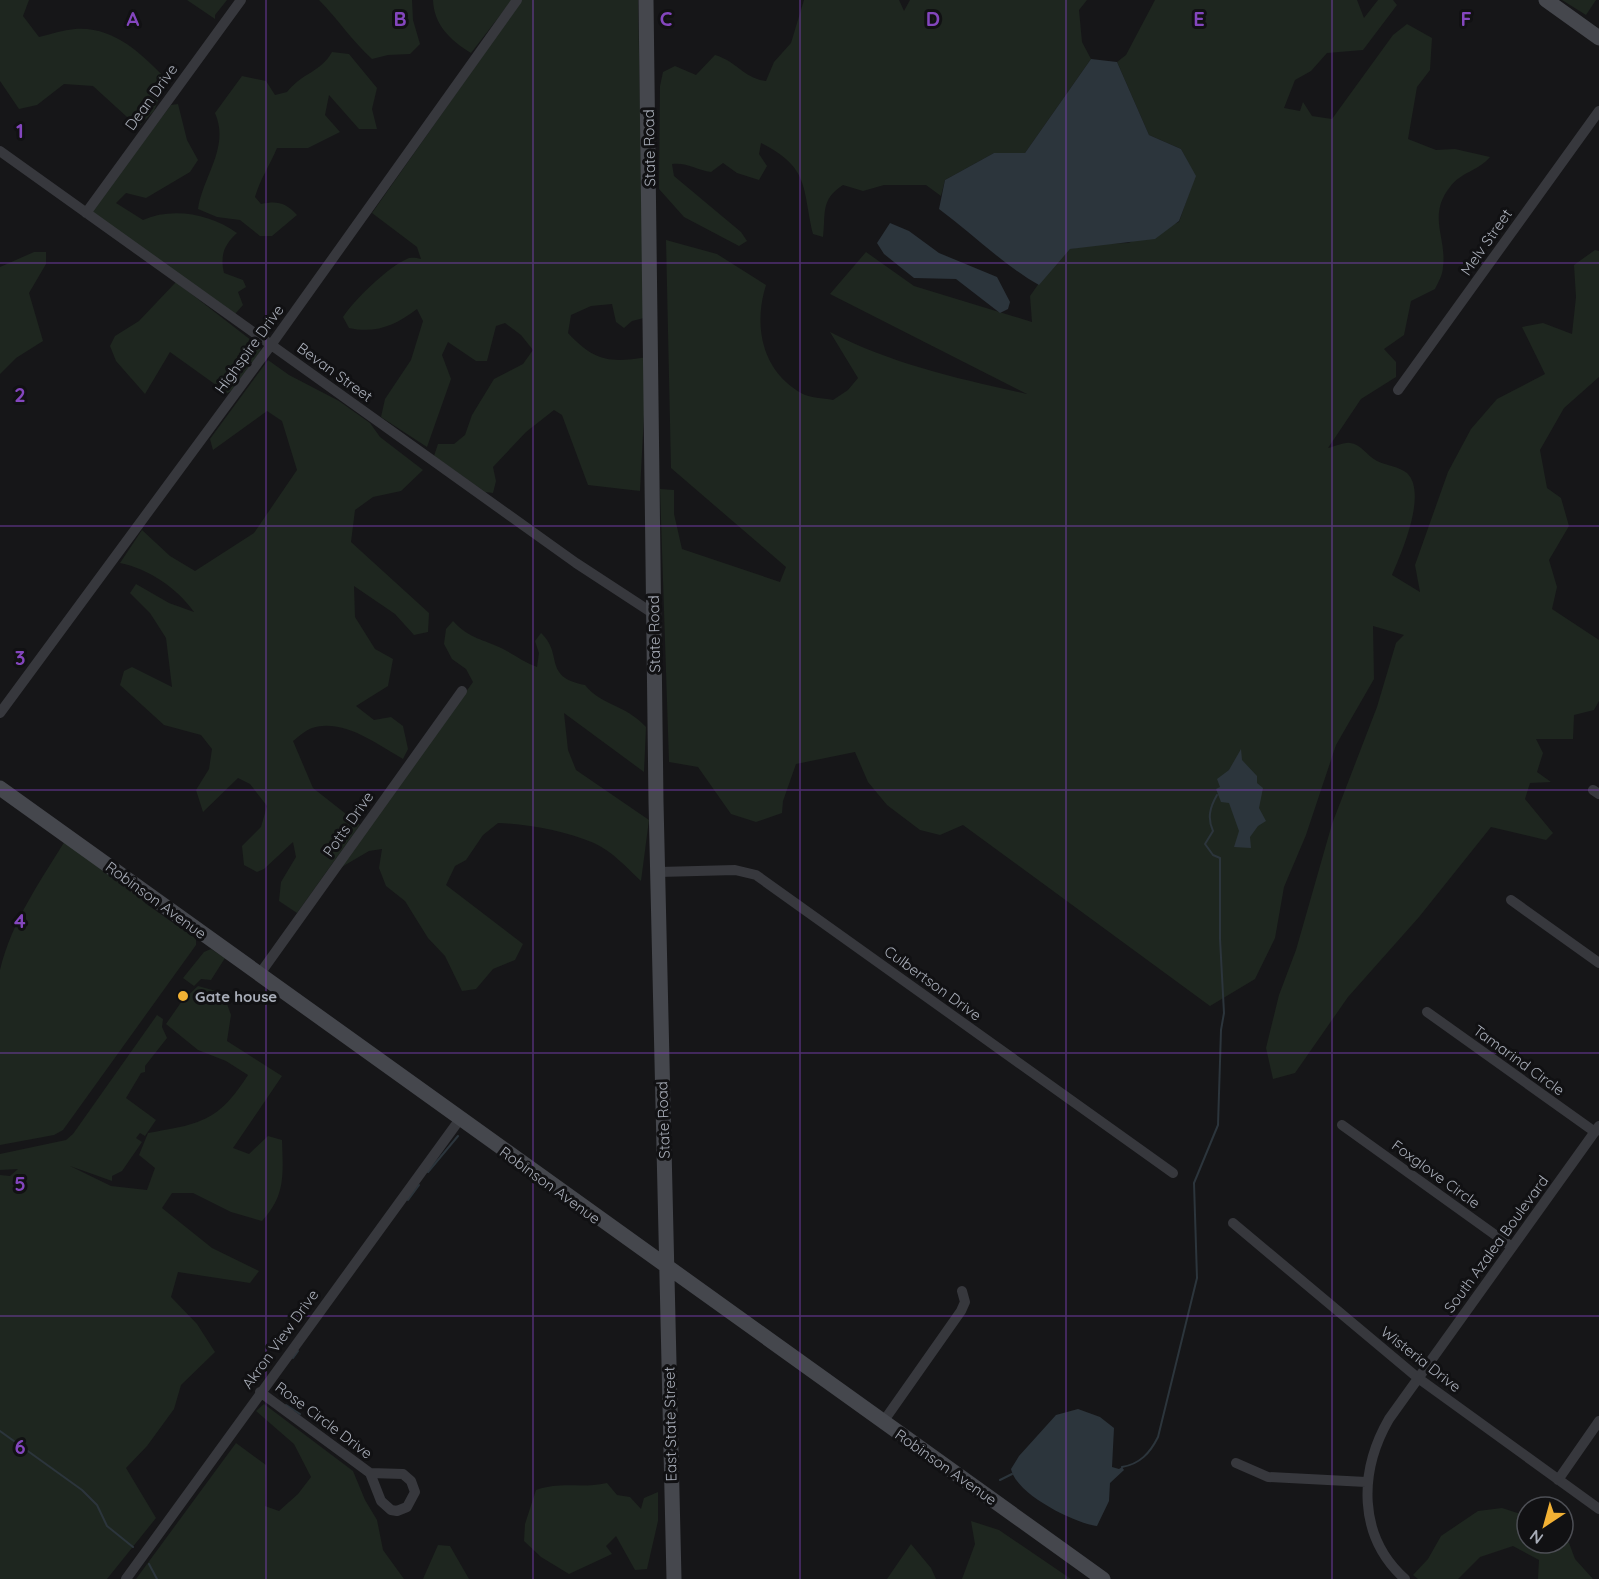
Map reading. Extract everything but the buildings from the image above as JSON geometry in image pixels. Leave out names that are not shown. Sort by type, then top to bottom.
[{"type":"street","name":"Dean Drive","points":[[86,213],[241,0]]},
{"type":"street","name":"Highspire Drive","points":[[0,713],[271,345],[517,0]]},
{"type":"street","name":"State Road","points":[[646,0],[666,1268]]},
{"type":"street","points":[[1546,0],[1599,38]]},
{"type":"street","name":"Melv Street","points":[[1398,390],[1599,111]]},
{"type":"street","name":"Bevan Street","points":[[0,151],[576,563],[654,614]]},
{"type":"street","name":"Potts Drive","points":[[259,975],[462,691]]},
{"type":"street","name":"Robinson Avenue","points":[[0,788],[666,1268],[1103,1579]]},
{"type":"street","name":"Culbertson Drive","points":[[658,872],[735,870],[756,875],[1173,1173]]},
{"type":"street","points":[[1511,900],[1599,963]]},
{"type":"street","name":"Tamarind Circle","points":[[1426,1012],[1597,1129]]},
{"type":"street","name":"Akron View Drive","points":[[126,1579],[460,1119]]},
{"type":"street","name":"Foxglove Circle","points":[[1342,1125],[1512,1247]]},
{"type":"street","name":"South Azalea Boulevard","points":[[1366,1482],[1371,1459],[1382,1432],[1418,1378],[1597,1129]]},
{"type":"street","name":"Wisteria Drive","points":[[1233,1222],[1418,1378],[1599,1509]]},
{"type":"street","name":"East State Street","points":[[666,1268],[674,1579]]},
{"type":"street","points":[[883,1422],[961,1311],[965,1302],[962,1292]]},
{"type":"street","name":"Rose Circle Drive","points":[[260,1392],[370,1473],[386,1507],[397,1511],[407,1507],[415,1492],[403,1474],[370,1473]]},
{"type":"street","points":[[1558,1480],[1599,1421]]},
{"type":"street","points":[[1236,1463],[1268,1477],[1366,1482],[1371,1520],[1381,1546],[1389,1562],[1405,1579]]},
{"type":"shaded area","points":[[0,0],[29,0],[23,16],[39,37],[62,31],[89,29],[102,32],[125,43],[166,79],[154,111],[138,127],[93,86],[64,84],[37,105],[19,109],[0,81]]},
{"type":"shaded area","points":[[187,0],[227,0],[215,15],[215,19]]},
{"type":"shaded area","points":[[319,0],[412,0],[413,20],[420,44],[410,54],[388,55],[372,59]]},
{"type":"shaded area","points":[[433,0],[512,0],[471,53],[444,31],[436,17]]},
{"type":"shaded area","points":[[522,0],[638,0],[644,318],[632,321],[624,328],[616,322],[612,304],[591,306],[571,315],[568,333],[587,350],[604,358],[623,360],[647,357],[640,491],[588,485],[562,415],[554,410],[526,432],[493,467],[496,481],[493,493],[485,492],[434,456],[438,444],[454,444],[465,435],[472,415],[494,379],[523,364],[533,350],[521,335],[505,323],[496,326],[487,361],[476,361],[448,342],[442,355],[451,379],[427,447],[381,417],[385,399],[411,360],[423,321],[417,309],[393,324],[368,330],[349,328],[343,317],[381,276],[409,258],[421,259],[417,247],[372,213]]},
{"type":"shaded area","points":[[804,0],[899,0],[904,11],[910,0],[1087,0],[1079,10],[1082,42],[1091,59],[1025,153],[994,153],[945,180],[941,196],[926,185],[884,185],[863,191],[843,185],[827,202],[823,237],[813,234],[805,191],[796,170],[777,152],[761,143],[759,154],[767,166],[759,180],[737,173],[723,163],[711,172],[682,164],[672,164],[674,176],[741,232],[747,241],[739,246],[684,217],[659,189],[660,86],[663,72],[675,66],[696,75],[715,55],[752,77],[766,81],[774,62],[791,43]]},
{"type":"shaded area","points":[[1155,0],[1357,0],[1364,18],[1378,0],[1393,0],[1397,5],[1363,50],[1327,53],[1311,71],[1295,80],[1284,108],[1300,111],[1303,102],[1312,116],[1332,119],[1393,35],[1407,24],[1432,38],[1430,70],[1417,87],[1408,139],[1436,150],[1455,149],[1490,157],[1454,182],[1443,198],[1439,217],[1444,256],[1440,278],[1435,289],[1411,301],[1404,335],[1384,349],[1396,362],[1396,377],[1361,399],[1328,448],[1345,443],[1354,444],[1377,461],[1407,473],[1413,482],[1415,494],[1411,524],[1392,575],[1420,592],[1415,565],[1448,472],[1471,429],[1497,399],[1545,374],[1522,327],[1543,323],[1572,334],[1576,297],[1574,265],[1595,250],[1599,251],[1599,377],[1564,408],[1540,450],[1547,488],[1561,498],[1569,526],[1549,560],[1557,587],[1552,609],[1599,640],[1599,701],[1594,710],[1574,715],[1573,739],[1536,739],[1543,753],[1537,772],[1551,782],[1530,783],[1525,799],[1553,833],[1546,840],[1491,827],[1419,917],[1348,997],[1295,1073],[1273,1079],[1266,1048],[1279,995],[1296,950],[1332,824],[1377,707],[1396,643],[1404,635],[1373,626],[1374,679],[1336,745],[1306,835],[1284,887],[1275,938],[1255,979],[1210,1006],[963,825],[940,835],[920,830],[887,805],[868,782],[855,752],[796,764],[783,801],[782,813],[756,822],[731,814],[698,767],[669,762],[660,489],[674,490],[674,514],[682,549],[780,582],[786,567],[671,468],[666,240],[717,254],[766,285],[760,316],[764,346],[777,373],[788,384],[805,395],[833,400],[848,390],[858,378],[830,332],[902,362],[1027,394],[830,294],[866,252],[914,286],[1032,322],[1030,296],[1044,276],[1070,249],[1096,244],[1128,243],[1179,222],[1195,176],[1181,149],[1149,135],[1117,62],[1126,55]]},
{"type":"shaded area","points":[[1562,0],[1596,0],[1586,15]]},
{"type":"shaded area","points":[[332,52],[349,54],[377,88],[372,109],[377,129],[359,129],[329,95],[325,115],[340,132],[308,148],[277,148],[260,184],[255,197],[261,204],[280,204],[289,207],[297,215],[272,236],[260,236],[240,220],[217,217],[198,209],[218,150],[219,126],[215,113],[242,76],[266,81],[275,95],[287,92],[299,80],[322,64]]},
{"type":"shaded area","points":[[1091,59],[1117,62],[1149,135],[1181,149],[1196,176],[1179,221],[1155,239],[1070,249],[1039,285],[1000,258],[939,209],[945,180],[994,153],[1025,153]]},
{"type":"shaded area","points":[[178,104],[187,140],[198,160],[190,172],[146,198],[126,193],[116,203],[143,220],[167,214],[191,214],[215,221],[237,233],[226,246],[223,256],[224,273],[243,280],[246,287],[238,292],[243,305],[235,314],[93,214],[92,210],[171,105]]},
{"type":"shaded area","points":[[890,223],[909,231],[939,253],[997,277],[1010,302],[1008,309],[1000,313],[956,279],[914,278],[884,254],[877,243]]},
{"type":"shaded area","points":[[34,252],[46,252],[46,264],[29,293],[43,341],[16,358],[0,374],[0,267]]},
{"type":"shaded area","points":[[176,282],[260,347],[261,352],[231,391],[224,395],[216,385],[170,352],[145,394],[116,361],[110,346],[115,336],[139,321]]},
{"type":"shaded area","points":[[268,360],[289,375],[339,401],[370,423],[380,437],[423,470],[401,491],[373,497],[355,510],[351,542],[429,613],[428,632],[414,635],[395,614],[354,586],[355,617],[375,649],[393,659],[388,686],[356,706],[374,720],[391,717],[403,726],[408,749],[403,759],[360,734],[324,726],[312,728],[293,741],[313,788],[360,825],[297,913],[279,901],[281,882],[296,857],[293,842],[264,869],[257,872],[244,865],[242,846],[261,827],[267,806],[250,784],[238,778],[203,812],[196,790],[209,769],[212,749],[201,735],[164,725],[120,685],[124,671],[132,667],[172,687],[166,638],[150,613],[130,593],[136,584],[169,603],[194,612],[162,581],[141,570],[120,563],[142,530],[170,556],[195,571],[254,533],[297,470],[282,421],[267,411],[213,450],[210,439]]},
{"type":"shaded area","points":[[453,621],[469,634],[537,667],[539,653],[535,641],[541,633],[548,641],[558,671],[563,676],[585,685],[599,697],[638,719],[646,727],[644,772],[564,713],[568,750],[576,770],[649,820],[641,881],[607,850],[572,835],[535,827],[498,823],[483,835],[466,860],[455,866],[446,885],[523,944],[515,960],[493,969],[476,989],[462,991],[445,956],[428,938],[405,901],[386,886],[379,868],[382,849],[369,851],[340,868],[473,682],[466,669],[452,659],[444,644],[446,629]]},
{"type":"shaded area","points":[[1241,749],[1242,760],[1257,776],[1257,783],[1263,788],[1259,808],[1266,821],[1258,826],[1250,837],[1251,848],[1234,847],[1239,831],[1229,803],[1221,802],[1216,789],[1220,787],[1217,779],[1229,770]]},
{"type":"shaded area","points":[[68,836],[150,895],[145,903],[196,939],[196,945],[63,1130],[54,1135],[0,1145],[0,970],[20,917]]},
{"type":"shaded area","points":[[211,949],[225,958],[211,980],[201,979],[194,986],[183,978],[204,952]]},
{"type":"shaded area","points":[[198,986],[223,993],[231,1015],[227,1041],[282,1076],[233,1148],[249,1154],[268,1136],[282,1140],[281,1184],[275,1202],[262,1221],[231,1212],[193,1193],[172,1193],[162,1208],[212,1248],[259,1271],[250,1283],[178,1272],[171,1297],[197,1324],[215,1352],[181,1385],[174,1409],[147,1446],[126,1468],[156,1518],[107,1579],[0,1579],[0,1175],[10,1176],[18,1169],[0,1170],[0,1154],[66,1140],[73,1134],[157,1015],[163,1019],[162,1027],[167,1038],[145,1066],[145,1072],[141,1073],[126,1098],[156,1120],[145,1136],[140,1133],[136,1138],[142,1142],[122,1171],[112,1176],[112,1181],[70,1166],[111,1186],[147,1190],[155,1168],[139,1155],[148,1133],[195,1123],[217,1112],[227,1103],[248,1075],[226,1061],[198,1050],[166,1024],[182,1001]]},
{"type":"shaded area","points":[[264,1404],[353,1471],[365,1500],[377,1520],[383,1550],[404,1579],[136,1579],[236,1443],[266,1465],[265,1506],[279,1511],[298,1494],[311,1477],[294,1444],[256,1411]]},
{"type":"shaded area","points":[[1078,1409],[1100,1417],[1114,1428],[1112,1467],[1119,1469],[1122,1467],[1124,1470],[1110,1483],[1109,1501],[1097,1526],[1087,1524],[1047,1506],[1023,1488],[1015,1479],[1011,1469],[1019,1456],[1056,1415]]},
{"type":"shaded area","points":[[607,1483],[617,1495],[630,1497],[641,1509],[644,1498],[658,1492],[658,1521],[647,1569],[635,1570],[616,1536],[606,1546],[612,1554],[569,1574],[541,1557],[524,1541],[525,1524],[536,1490],[555,1486]]},
{"type":"shaded area","points":[[1502,1508],[1515,1512],[1515,1547],[1480,1557],[1458,1579],[1418,1579],[1413,1575],[1428,1559],[1441,1536],[1478,1511]]},
{"type":"shaded area","points":[[971,1521],[999,1530],[1071,1579],[962,1579],[975,1544]]},
{"type":"shaded area","points":[[911,1544],[931,1568],[936,1579],[887,1579]]},
{"type":"shaded area","points":[[438,1545],[450,1546],[469,1579],[423,1579]]},
{"type":"shaded area","points":[[1530,1555],[1574,1555],[1593,1579],[1538,1579],[1539,1560]]},
{"type":"waterway","points":[[1122,1467],[1144,1457],[1158,1437],[1197,1278],[1194,1183],[1218,1125],[1221,1030],[1224,1013],[1220,939],[1220,858],[1213,855],[1205,844],[1213,831],[1210,813],[1217,795]]},
{"type":"waterway","points":[[428,1172],[458,1136]]},
{"type":"waterway","points":[[408,1200],[419,1185]]},
{"type":"waterway","points":[[293,1358],[298,1351]]},
{"type":"waterway","points":[[286,1405],[300,1414]]},
{"type":"waterway","points":[[0,1431],[82,1490],[97,1505],[107,1526],[133,1547]]},
{"type":"waterway","points":[[1000,1480],[1012,1474]]},
{"type":"waterway","points":[[149,1564],[157,1579]]},
{"type":"place","name":"Gate house","points":[[183,996]]}]
